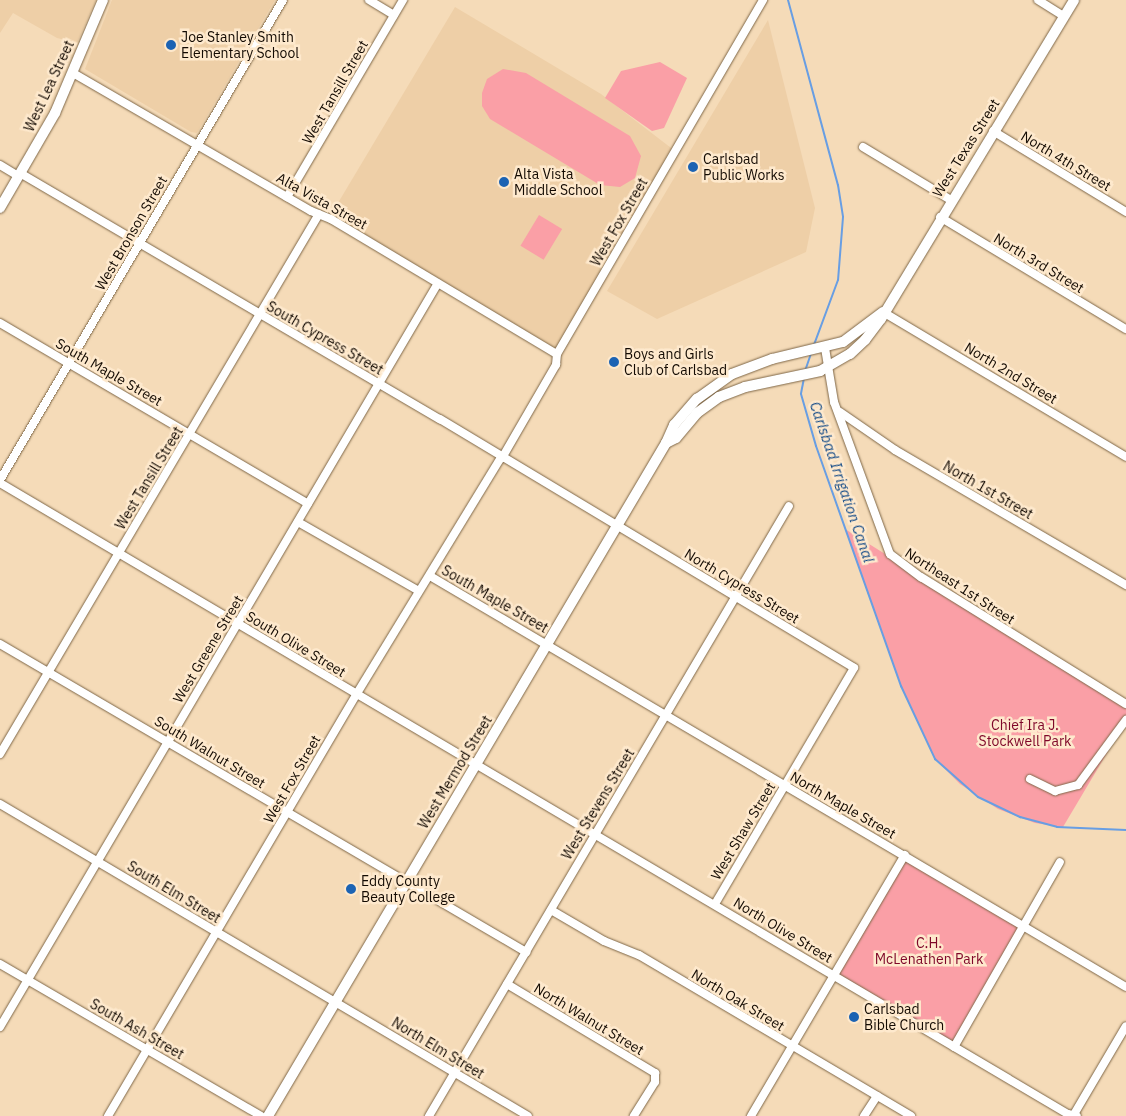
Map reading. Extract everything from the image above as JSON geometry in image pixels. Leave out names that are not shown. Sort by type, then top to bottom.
[{"type":"street","name":"West Lea Street","points":[[0,208],[55,113],[103,0]]},
{"type":"street","name":"West Bronson Street","points":[[0,481],[283,0]]},
{"type":"street","points":[[369,0],[394,15]]},
{"type":"street","name":"West Tansill Street","points":[[287,197],[403,0]]},
{"type":"street","name":"West Fox Street","points":[[108,1116],[356,694],[430,576],[556,365],[557,354],[763,0]]},
{"type":"street","points":[[1038,0],[1064,16]]},
{"type":"street","name":"West Texas Street","points":[[666,443],[676,438],[697,413],[719,397],[745,387],[795,378],[824,369],[865,340],[1074,0]]},
{"type":"street","name":"Alta Vista Street","points":[[72,73],[319,214],[557,354]]},
{"type":"street","name":"North 4th Street","points":[[993,131],[1126,212]]},
{"type":"street","points":[[863,148],[951,200]]},
{"type":"street","name":"South Cypress Street","points":[[0,166],[140,244],[618,525]]},
{"type":"street","name":"West Tansill Street","points":[[0,754],[319,214]]},
{"type":"street","name":"North 3rd Street","points":[[940,217],[1126,329]]},
{"type":"street","name":"West Greene Street","points":[[0,1027],[438,283]]},
{"type":"street","name":"West Texas Street","points":[[666,443],[668,433],[682,415],[721,380],[762,362],[825,348],[849,339],[883,312]]},
{"type":"street","name":"North 2nd Street","points":[[883,312],[1126,457]]},
{"type":"street","name":"South Maple Street","points":[[0,323],[308,504]]},
{"type":"street","name":"Northeast 1st Street","points":[[825,348],[824,369],[834,402],[840,412],[890,554],[921,577],[1126,704]]},
{"type":"street","name":"North 1st Street","points":[[840,412],[896,450],[1126,585]]},
{"type":"street","name":"West Mermod Street","points":[[268,1116],[666,443]]},
{"type":"street","name":"South Olive Street","points":[[0,481],[476,764]]},
{"type":"street","name":"West Stevens Street","points":[[429,1116],[789,506]]},
{"type":"street","points":[[298,522],[419,591]]},
{"type":"street","name":"North Cypress Street","points":[[618,525],[854,668]]},
{"type":"street","name":"South Maple Street","points":[[430,576],[547,644]]},
{"type":"street","name":"South Walnut Street","points":[[0,644],[406,882]]},
{"type":"street","name":"North Maple Street","points":[[547,644],[1126,987]]},
{"type":"street","name":"West Shaw Street","points":[[715,904],[854,668]]},
{"type":"street","points":[[1030,779],[1055,791],[1078,785],[1126,720]]},
{"type":"street","name":"North Olive Street","points":[[476,764],[1074,1116]]},
{"type":"street","name":"South Elm Street","points":[[0,804],[336,1001]]},
{"type":"street","points":[[751,1116],[905,855]]},
{"type":"street","points":[[954,1047],[1060,862]]},
{"type":"street","points":[[406,882],[526,952]]},
{"type":"street","name":"North Oak Street","points":[[551,910],[604,941],[632,951],[911,1116]]},
{"type":"street","name":"South Ash Street","points":[[0,964],[261,1116]]},
{"type":"street","name":"North Walnut Street","points":[[507,984],[656,1076],[634,1116]]},
{"type":"street","name":"North Elm Street","points":[[336,1001],[528,1116]]},
{"type":"street","points":[[1074,1116],[1126,1026]]},
{"type":"street","points":[[864,1116],[877,1096]]},
{"type":"shaded area","points":[[0,0],[96,0],[77,43],[57,38],[13,13],[0,33]]},
{"type":"shaded area","name":"Joe Stanley Smith Elementary School","points":[[112,0],[275,0],[197,133],[191,132],[85,69]]},
{"type":"shaded area","name":"Alta Vista Middle School","points":[[455,7],[601,94],[675,151],[557,354],[329,218]]},
{"type":"shaded area","points":[[768,20],[815,208],[806,252],[657,319],[607,291]]},
{"type":"green space","points":[[660,62],[687,78],[664,128],[652,131],[605,98],[621,71]]},
{"type":"green space","points":[[503,69],[526,73],[630,136],[641,156],[635,178],[620,187],[600,185],[490,119],[482,106],[482,93],[487,79]]},
{"type":"green space","points":[[539,215],[562,229],[544,260],[520,246]]},
{"type":"green space","name":"Chief Ira J. Stockwell Park","points":[[845,529],[1126,704],[1126,721],[1063,827],[1035,823],[998,809],[960,784],[935,759],[901,686]]},
{"type":"green space","name":"C.H. McLenathen Park","points":[[905,855],[1022,926],[951,1045],[833,974]]},
{"type":"waterway","name":"Carlsbad Irrigation Canal","points":[[788,0],[838,185],[843,217],[838,280],[814,345]]},
{"type":"waterway","name":"Carlsbad Irrigation Canal","points":[[805,371],[811,354]]},
{"type":"waterway","name":"Carlsbad Irrigation Canal","points":[[804,378],[801,394],[816,446],[901,686],[935,759],[978,797],[1020,817],[1057,827],[1126,830]]},
{"type":"place","name":"Joe Stanley Smith Elementary School","points":[[171,45]]},
{"type":"place","name":"Carlsbad Public Works","points":[[693,167]]},
{"type":"place","name":"Alta Vista Middle School","points":[[504,182]]},
{"type":"place","name":"Boys and Girls Club of Carlsbad","points":[[614,362]]},
{"type":"place","name":"Eddy County Beauty College","points":[[351,889]]},
{"type":"place","name":"Carlsbad Bible Church","points":[[854,1017]]}]
